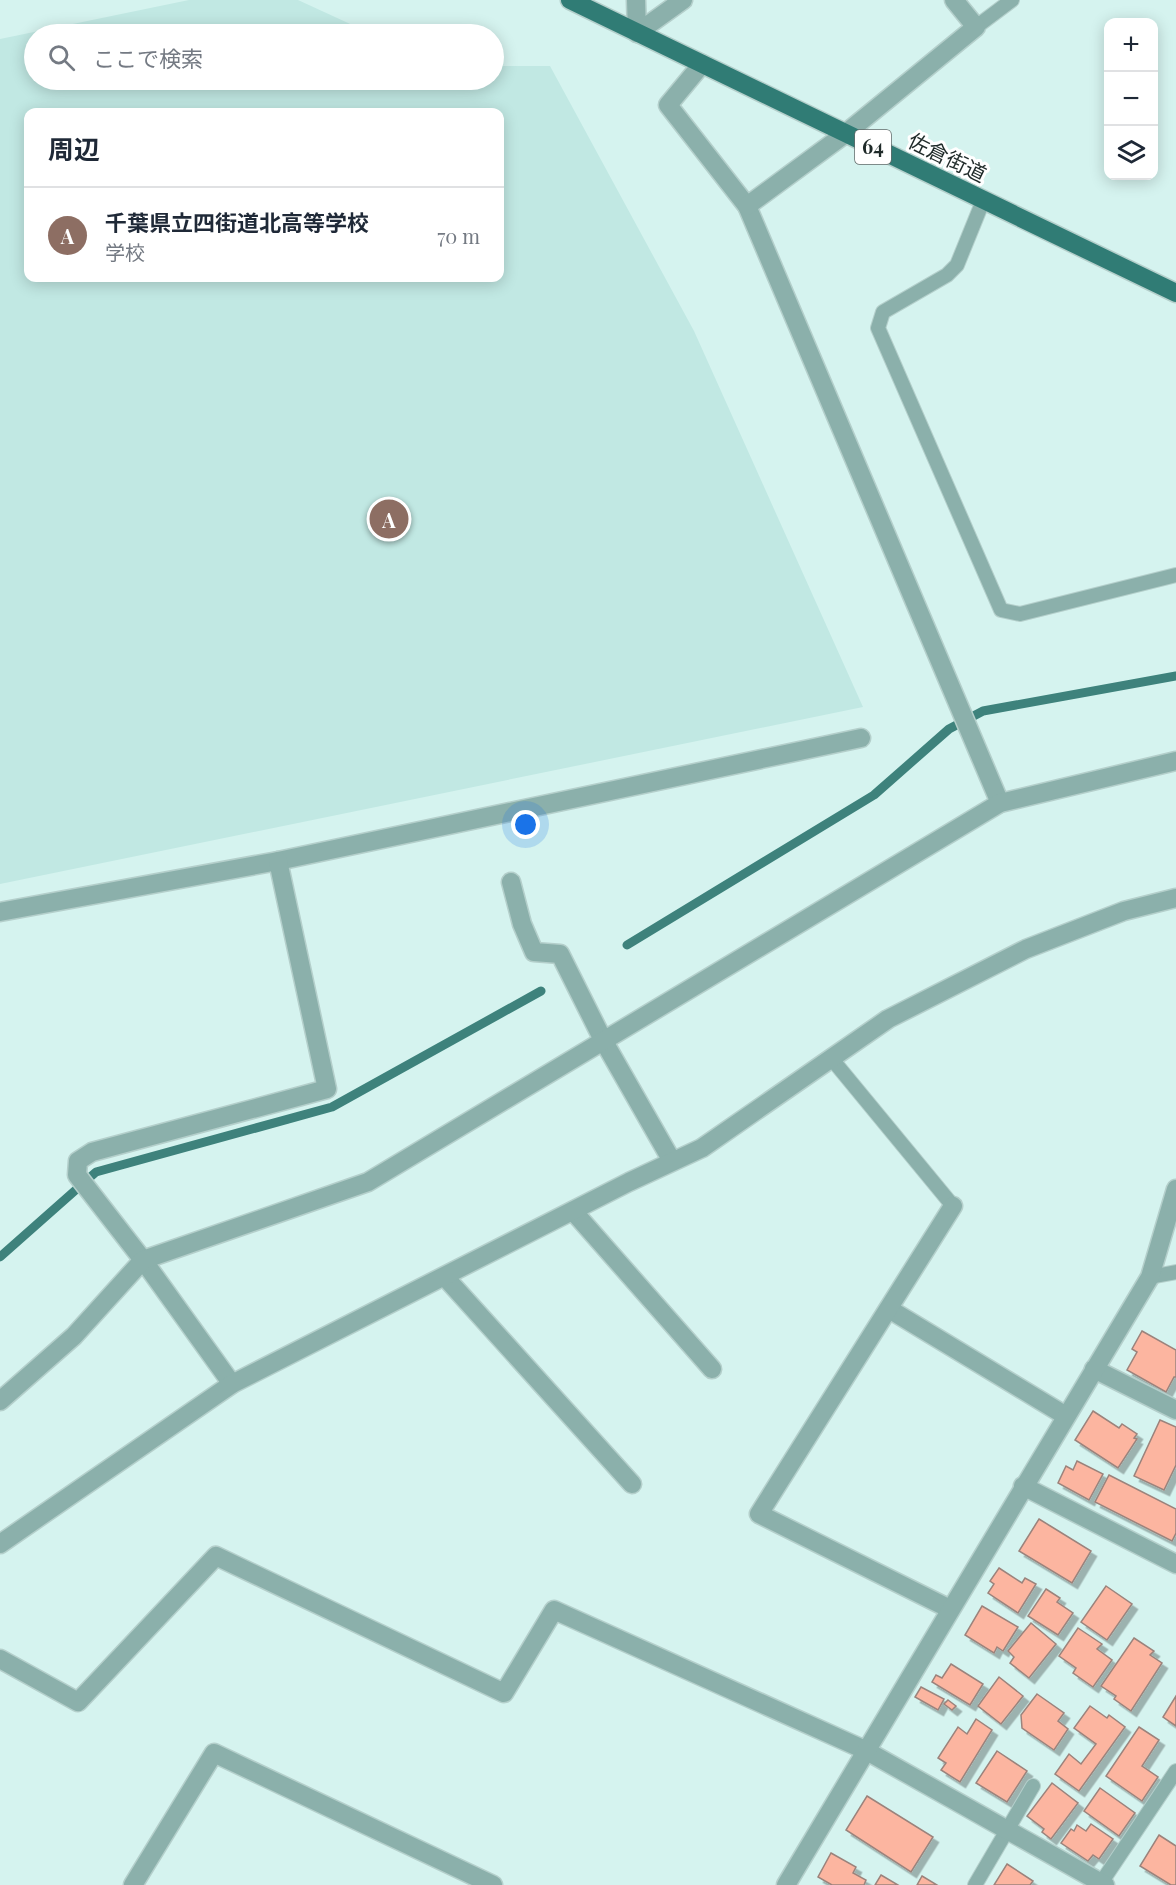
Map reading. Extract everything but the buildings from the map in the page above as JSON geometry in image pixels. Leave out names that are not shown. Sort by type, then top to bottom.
[{"type":"main road","name":"佐倉街道","points":[[570,0],[1176,293]]},
{"type":"street","points":[[636,0],[637,33]]},
{"type":"street","points":[[637,33],[683,0]]},
{"type":"street","points":[[747,206],[845,134],[976,27],[954,0]]},
{"type":"street","points":[[702,64],[668,105],[747,206],[1000,803]]},
{"type":"street","points":[[0,912],[278,861],[861,738]]},
{"type":"street","points":[[0,1401],[74,1336],[143,1260],[368,1182],[1000,803],[1176,761]]},
{"type":"street","points":[[232,1384],[143,1260],[77,1175],[78,1161],[92,1152],[327,1089],[278,861]]},
{"type":"street","points":[[511,882],[522,924],[534,952],[560,954],[603,1040],[672,1161]]},
{"type":"street","points":[[0,1544],[232,1384],[672,1161],[702,1148],[888,1019],[1026,949],[1124,911],[1176,897]]},
{"type":"street","points":[[786,1885],[1150,1276],[1176,1189]]},
{"type":"street","points":[[950,1609],[759,1514],[890,1310],[953,1206]]},
{"type":"street","points":[[573,1211],[712,1368]]},
{"type":"street","points":[[445,1277],[632,1484]]},
{"type":"street","points":[[890,1310],[1066,1416]]},
{"type":"street","points":[[1094,1369],[1176,1410]]},
{"type":"street","points":[[1023,1486],[1176,1564]]},
{"type":"street","points":[[0,1659],[78,1702],[216,1556],[504,1693],[554,1610],[865,1750],[1103,1884]]},
{"type":"street","points":[[136,1884],[213,1753],[493,1885]]},
{"type":"lane","points":[[976,27],[1012,0]]},
{"type":"lane","points":[[983,201],[957,265],[947,275],[883,312],[878,328],[1001,610],[1020,614],[1176,575]]},
{"type":"lane","points":[[831,1058],[953,1206]]},
{"type":"lane","points":[[1150,1276],[1176,1272]]},
{"type":"lane","points":[[1103,1884],[1176,1771]]},
{"type":"lane","points":[[975,1885],[1033,1786]]},
{"type":"shaded area","points":[[189,0],[298,0],[350,24],[73,24]]},
{"type":"shaded area","points":[[24,34],[24,90],[504,90],[504,66],[550,66],[694,331],[863,707],[0,884],[0,39]]},
{"type":"waterway","points":[[627,945],[874,795],[949,729],[983,711],[1176,676]]},
{"type":"waterway","points":[[0,1257],[96,1172],[332,1107],[541,991]]},
{"type":"place","name":"千葉県立四街道北高等学校","points":[[389,519]]}]
